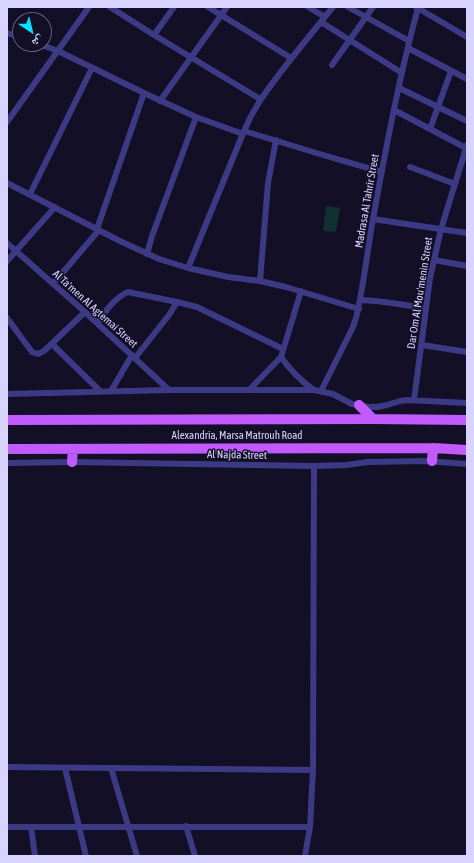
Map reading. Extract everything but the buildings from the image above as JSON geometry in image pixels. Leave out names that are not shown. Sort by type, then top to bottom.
[{"type":"main road","points":[[359,405],[373,419]]},
{"type":"main road","name":"Alexandria, Marsa Matrouh Road","points":[[7,420],[467,420]]},
{"type":"main road","name":"Alexandria, Marsa Matrouh Road","points":[[7,448],[433,448],[467,450]]},
{"type":"main road","points":[[432,461],[433,448]]},
{"type":"main road","points":[[72,462],[73,449]]},
{"type":"street","points":[[7,122],[9,113],[58,51],[88,7]]},
{"type":"street","points":[[110,7],[260,99]]},
{"type":"street","points":[[154,35],[174,7]]},
{"type":"street","points":[[208,7],[291,58]]},
{"type":"street","points":[[160,101],[227,7]]},
{"type":"street","points":[[308,7],[350,40],[402,73]]},
{"type":"street","points":[[188,268],[244,132],[260,99],[291,58],[333,7]]},
{"type":"street","points":[[348,7],[409,41]]},
{"type":"street","points":[[332,65],[373,7]]},
{"type":"street","points":[[417,8],[467,37]]},
{"type":"street","name":"Madrasa Al Tahrir Street","points":[[321,391],[353,327],[359,309],[382,172],[394,110],[417,8]]},
{"type":"street","points":[[408,48],[467,79]]},
{"type":"street","points":[[52,49],[144,94],[196,117],[382,172]]},
{"type":"street","points":[[30,194],[92,68]]},
{"type":"street","points":[[430,129],[451,71]]},
{"type":"street","points":[[399,88],[467,120]]},
{"type":"street","points":[[53,284],[98,229],[144,94]]},
{"type":"street","points":[[394,110],[467,146]]},
{"type":"street","points":[[147,254],[152,236],[196,117]]},
{"type":"street","points":[[260,281],[268,183],[276,140]]},
{"type":"street","name":"Dar Om Al Mou'menin Street","points":[[414,400],[434,260],[441,229],[467,146]]},
{"type":"street","points":[[410,167],[455,184]]},
{"type":"street","points":[[459,169],[467,171]]},
{"type":"street","points":[[7,183],[147,254],[173,264],[286,287],[359,309]]},
{"type":"street","points":[[7,261],[55,207]]},
{"type":"street","points":[[373,219],[467,233]]},
{"type":"street","name":"Al Ta'men Al Agtemai Street","points":[[7,243],[85,312],[169,390]]},
{"type":"street","points":[[434,260],[467,266]]},
{"type":"street","points":[[249,390],[281,357],[301,291]]},
{"type":"street","points":[[97,323],[117,298],[128,292],[197,307],[283,349]]},
{"type":"street","points":[[360,300],[382,301],[426,309]]},
{"type":"street","points":[[111,391],[133,356],[169,315],[177,302]]},
{"type":"street","points":[[7,318],[32,352],[38,354],[42,353],[85,312]]},
{"type":"street","points":[[52,344],[100,391]]},
{"type":"street","points":[[422,345],[467,352]]},
{"type":"street","points":[[281,357],[299,379],[314,390]]},
{"type":"street","points":[[7,394],[169,390],[314,390],[332,394],[352,404],[368,407],[377,407],[400,401],[414,400],[467,403]]},
{"type":"street","name":"Al Najda Street","points":[[7,463],[72,462],[346,466],[368,462],[432,461],[467,464]]},
{"type":"street","points":[[305,856],[310,827],[313,770],[314,466]]},
{"type":"street","points":[[7,767],[313,770]]},
{"type":"street","points":[[65,768],[86,856]]},
{"type":"street","points":[[111,768],[137,856]]},
{"type":"street","points":[[186,826],[194,856]]},
{"type":"street","points":[[7,827],[310,827]]},
{"type":"street","points":[[30,827],[35,856]]},
{"type":"green space","points":[[326,206],[340,208],[336,232],[323,231]]}]
